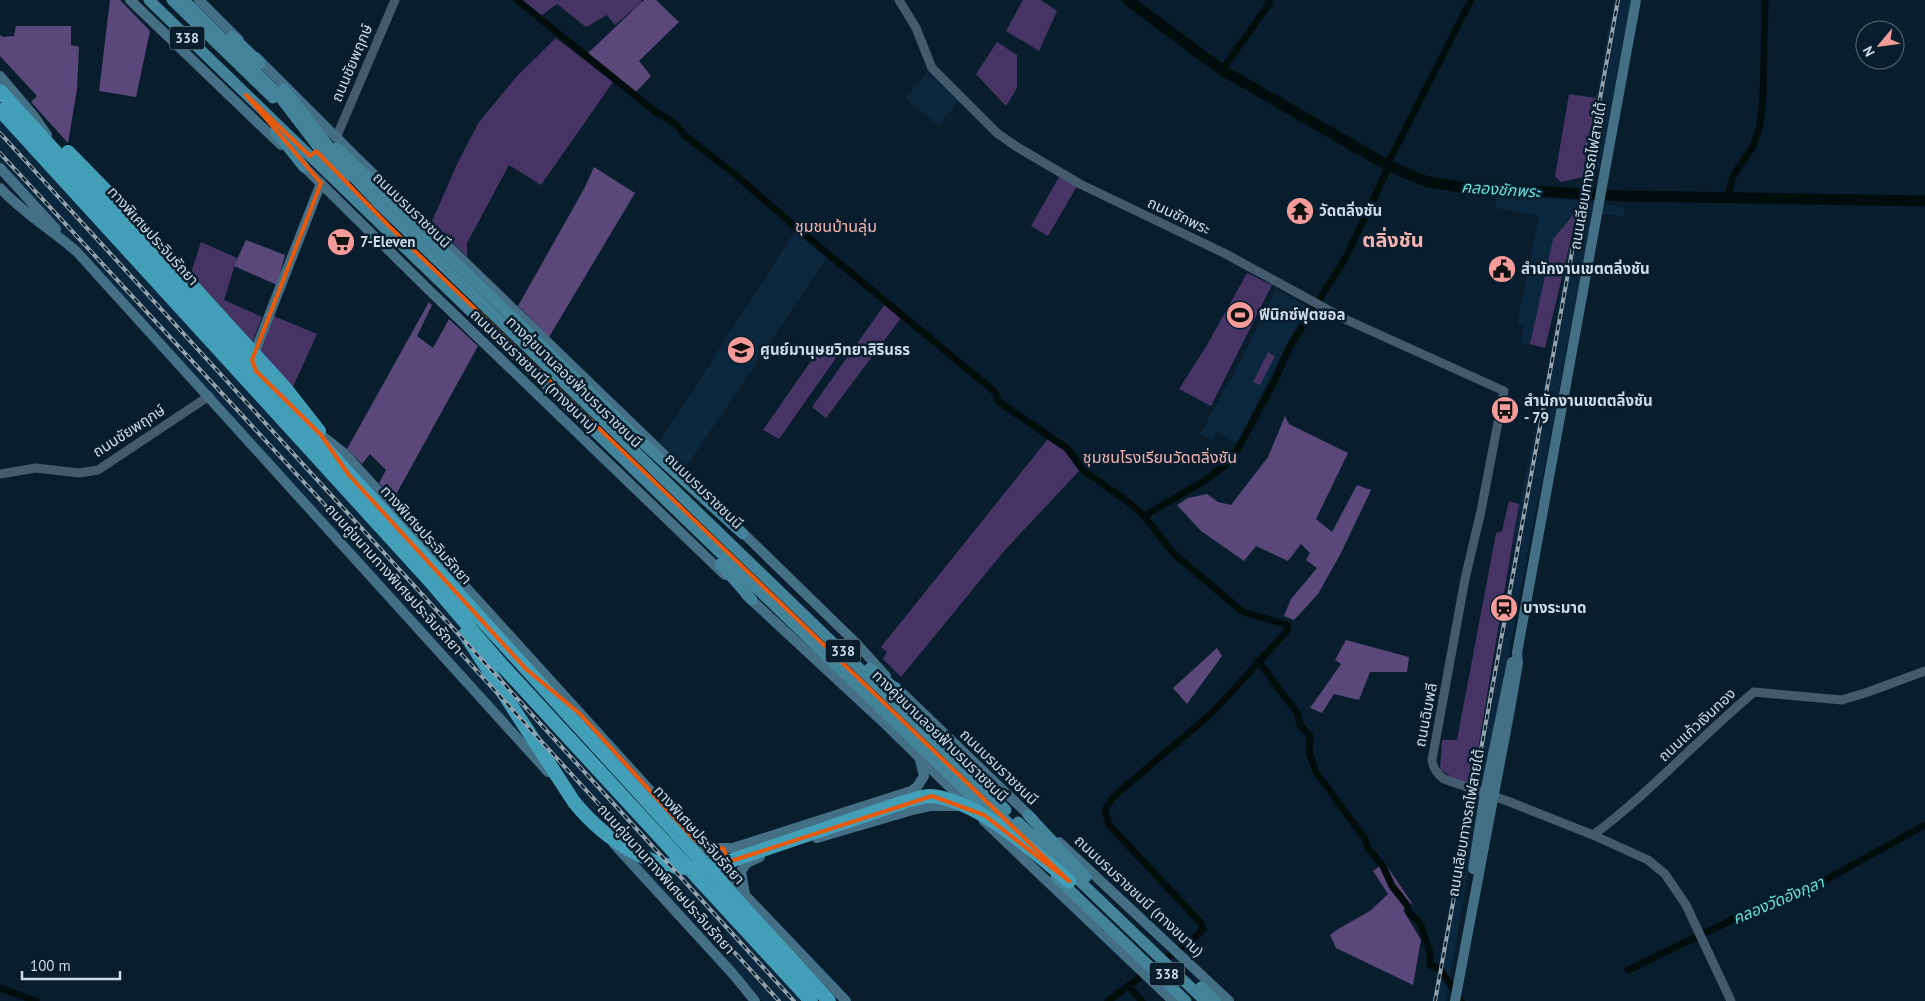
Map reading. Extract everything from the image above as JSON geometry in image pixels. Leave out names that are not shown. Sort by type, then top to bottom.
[{"type":"highway","points":[[0,91],[82,167],[310,417],[352,479],[432,575],[520,663],[580,714]]},
{"type":"highway","name":"ทางพิเศษประจิมรัถยา","points":[[0,91],[829,1001]]},
{"type":"highway","name":"ทางพิเศษประจิมรัถยา","points":[[0,110],[432,575],[499,662],[808,998]]},
{"type":"highway","points":[[432,575],[574,802],[585,816],[612,840],[644,857],[682,867],[707,867],[730,861],[904,802],[932,796],[954,802],[984,815],[1028,847],[1069,881]]},
{"type":"main road","name":"ถนนบรมราชชนนี (ทางขนาน)","points":[[130,0],[321,183],[641,496],[918,757]]},
{"type":"main road","name":"338","points":[[149,0],[934,760]]},
{"type":"main road","name":"ถนนบรมราชชนนี","points":[[172,0],[849,652],[900,692],[1028,815],[1068,858],[1165,946],[1216,1001]]},
{"type":"main road","name":"ทางคู่ขนานลอยฟ้าบรมราชชนนี","points":[[184,0],[276,92],[344,180],[385,222],[478,305],[1205,1001]]},
{"type":"main road","name":"ทางคู่ขนานลอยฟ้าบรมราชชนนี","points":[[194,0],[270,74],[316,128],[339,160],[362,187],[478,305],[1069,881],[1195,1001]]},
{"type":"main road","name":"ถนนบรมราชชนนี (ทางขนาน)","points":[[199,0],[336,138],[656,446],[743,534],[857,644],[900,692]]},
{"type":"main road","name":"ถนนเลียบทางรถไฟสายใต้","points":[[1452,1001],[1509,675],[1513,658],[1517,652],[1636,0]]},
{"type":"main road","points":[[0,76],[34,116],[78,183]]},
{"type":"main road","points":[[252,79],[292,94]]},
{"type":"main road","points":[[0,84],[29,117],[78,183],[244,360]]},
{"type":"main road","points":[[246,95],[304,167]]},
{"type":"main road","points":[[0,99],[75,186],[244,360],[256,365],[256,371],[250,378],[240,376],[236,368],[244,360],[321,183]]},
{"type":"main road","points":[[316,128],[633,434],[743,534]]},
{"type":"main road","points":[[0,168],[77,252]]},
{"type":"main road","points":[[0,175],[53,232]]},
{"type":"main road","points":[[344,180],[397,249],[724,567],[752,600]]},
{"type":"main road","name":"ถนนคู่ขนานทางพิเศษประจิมรัถยา","points":[[0,188],[31,216],[77,252],[755,1001]]},
{"type":"main road","points":[[256,371],[298,416],[345,454],[745,895],[846,1001]]},
{"type":"main road","points":[[917,788],[924,776],[918,757],[934,760],[1141,964]]},
{"type":"main road","name":"338","points":[[918,757],[1010,847],[1150,973],[1186,1001]]},
{"type":"main road","points":[[694,839],[715,848],[727,849],[917,788],[930,791],[933,797],[930,806]]},
{"type":"main road","points":[[727,849],[726,858],[731,865],[737,868],[743,867],[751,860],[804,842],[930,806],[971,808]]},
{"type":"main road","points":[[743,867],[741,877],[745,895]]},
{"type":"main road","name":"ถนนบรมราชชนนี (ทางขนาน)","points":[[1176,957],[1210,982],[1229,1001]]},
{"type":"main road","name":"338","points":[[1150,973],[1170,999]]},
{"type":"main road","points":[[1210,982],[1234,1001]]},
{"type":"street","name":"ถนนชัยพฤกษ์","points":[[336,138],[396,0]]},
{"type":"street","name":"ถนนชักพระ","points":[[899,0],[916,28],[932,68],[998,133],[1017,148],[1080,184],[1224,253],[1321,307],[1429,359],[1504,391]]},
{"type":"street","name":"ถนนฉิมพลี","points":[[1504,391],[1481,511],[1465,579],[1432,760],[1433,766],[1437,774],[1444,780],[1489,795],[1593,835],[1644,857],[1665,874],[1686,904],[1731,1001]]},
{"type":"street","name":"ถนนชัยพฤกษ์","points":[[0,474],[32,468],[79,473],[98,470],[209,396]]},
{"type":"street","name":"ถนนแก้วเงินทอง","points":[[1593,835],[1681,760],[1705,734],[1754,692],[1842,700],[1925,671]]},
{"type":"highlighted area","points":[[246,95],[310,156],[316,151],[390,227],[1069,881],[984,815],[932,796],[728,862],[724,849],[694,839],[580,714],[526,669],[349,475],[321,435],[256,371],[252,360],[321,183]]},
{"type":"shaded area","points":[[110,0],[120,0],[150,31],[136,97],[99,91]]},
{"type":"shaded area","points":[[522,0],[641,0],[642,2],[615,25],[607,15],[586,27],[557,4],[541,16]]},
{"type":"shaded area","points":[[644,0],[656,0],[679,22],[639,61],[651,76],[635,93],[587,54]]},
{"type":"shaded area","points":[[1023,0],[1041,0],[1057,11],[1039,51],[1006,31]]},
{"type":"shaded area","points":[[1614,0],[1631,0],[1599,168],[1583,166]]},
{"type":"shaded area","points":[[16,26],[71,26],[71,45],[79,47],[77,89],[68,143],[31,102],[37,96],[0,56],[0,35],[3,37],[14,36]]},
{"type":"shaded area","points":[[556,38],[613,82],[541,185],[509,165],[467,243],[467,257],[432,221],[458,162],[479,122],[517,76]]},
{"type":"shaded area","points":[[997,42],[1017,55],[1017,88],[1006,106],[976,74]]},
{"type":"shaded area","points":[[927,72],[959,100],[939,126],[905,98]]},
{"type":"shaded area","points":[[1569,94],[1596,98],[1583,177],[1561,182],[1555,176]]},
{"type":"shaded area","points":[[0,105],[258,382],[821,1001],[763,1001],[185,366],[0,166]]},
{"type":"shaded area","points":[[594,167],[635,193],[549,337],[518,306],[584,189]]},
{"type":"shaded area","points":[[1059,177],[1077,186],[1048,236],[1031,226]]},
{"type":"shaded area","points":[[1497,193],[1595,202],[1624,208],[1625,216],[1593,213],[1484,781],[1446,1001],[1432,1001],[1511,568],[1519,504],[1543,394],[1577,214],[1573,215],[1553,239],[1530,344],[1521,343],[1524,327],[1517,323],[1539,216],[1495,208]]},
{"type":"shaded area","points":[[1577,214],[1545,348],[1530,344],[1553,239],[1573,215]]},
{"type":"shaded area","name":"ศูนย์มานุษยวิทยาสิรินธร","points":[[795,231],[827,257],[686,467],[658,444]]},
{"type":"shaded area","points":[[246,240],[285,255],[277,285],[234,266]]},
{"type":"shaded area","points":[[201,242],[237,258],[224,300],[262,317],[248,354],[186,288]]},
{"type":"shaded area","name":"ฟีนิกซ์ฟุตซอล","points":[[1247,273],[1272,285],[1211,406],[1179,389],[1207,345]]},
{"type":"shaded area","points":[[1276,289],[1306,306],[1239,439],[1236,443],[1217,432],[1212,441],[1200,434],[1235,372]]},
{"type":"shaded area","points":[[429,302],[432,305],[417,336],[433,348],[449,319],[478,346],[393,500],[379,483],[386,470],[370,454],[362,464],[347,449]]},
{"type":"shaded area","points":[[885,304],[901,318],[826,418],[812,407]]},
{"type":"shaded area","points":[[274,316],[317,334],[292,389],[259,352]]},
{"type":"shaded area","points":[[820,348],[836,358],[779,439],[763,430]]},
{"type":"shaded area","points":[[1268,352],[1275,356],[1260,385],[1253,382]]},
{"type":"shaded area","points":[[1285,416],[1289,424],[1348,453],[1316,519],[1332,532],[1357,485],[1371,490],[1341,553],[1318,594],[1294,620],[1284,616],[1291,599],[1317,568],[1306,560],[1310,553],[1301,544],[1288,561],[1256,546],[1244,561],[1201,531],[1177,505],[1188,498],[1207,494],[1218,502],[1231,505],[1268,457]]},
{"type":"shaded area","points":[[1048,439],[1064,450],[1079,471],[1005,550],[901,677],[883,659],[887,652],[881,647]]},
{"type":"shaded area","points":[[1509,501],[1519,504],[1472,785],[1454,779],[1440,769],[1442,740],[1457,740],[1496,533],[1502,531]]},
{"type":"shaded area","points":[[1346,640],[1409,657],[1407,672],[1370,672],[1359,700],[1334,694],[1322,713],[1310,708],[1341,664],[1335,660]]},
{"type":"shaded area","points":[[1217,648],[1222,656],[1187,704],[1173,688]]},
{"type":"shaded area","points":[[1385,863],[1412,903],[1403,910],[1421,940],[1413,985],[1336,948],[1330,935],[1370,911],[1388,894],[1373,871]]},
{"type":"waterway","points":[[517,0],[657,113],[673,122],[685,136],[731,171],[995,392],[999,402],[1068,449],[1084,471],[1127,501],[1144,516]]},
{"type":"waterway","name":"คลองชักพระ","points":[[1128,0],[1222,70],[1389,166],[1425,181],[1459,187],[1624,196],[1925,201]]},
{"type":"waterway","points":[[1222,70],[1269,4],[1269,0]]},
{"type":"waterway","points":[[1387,165],[1471,0]]},
{"type":"waterway","points":[[1728,197],[1733,176],[1753,146],[1760,126],[1763,100],[1765,0]]},
{"type":"waterway","points":[[1142,1001],[1128,986],[1198,935],[1203,929],[1201,923],[1109,825],[1105,810],[1113,797],[1212,713],[1287,631],[1288,625],[1243,612],[1173,553],[1144,516],[1206,480],[1224,466],[1238,449],[1275,380],[1289,348],[1346,257],[1389,166]]},
{"type":"waterway","points":[[1258,661],[1298,714],[1300,725],[1310,736],[1309,752],[1316,772],[1365,839],[1368,848],[1383,866],[1392,886],[1407,905],[1410,914],[1420,923],[1430,953],[1430,965],[1440,969],[1461,1001]]},
{"type":"waterway","name":"คลองวัดอังกุลา","points":[[1628,970],[1771,901],[1813,887],[1925,825]]},
{"type":"waterway","points":[[1108,1001],[1128,986]]},
{"type":"waterway","points":[[0,988],[36,1001]]},
{"type":"railway","points":[[1435,1001],[1618,0]]},
{"type":"railway","points":[[0,133],[794,1001]]},
{"type":"railway","points":[[0,153],[779,1001]]},
{"type":"place","name":"วัดตลิ่งชัน","points":[[1300,211]]},
{"type":"place","name":"7-Eleven","points":[[341,242]]},
{"type":"place","name":"สำนักงานเขตตลิ่งชัน","points":[[1502,269]]},
{"type":"place","name":"ฟีนิกซ์ฟุตซอล","points":[[1240,315]]},
{"type":"place","name":"ศูนย์มานุษยวิทยาสิรินธร","points":[[741,350]]},
{"type":"place","name":"สำนักงานเขตตลิ่งชัน - 79","points":[[1505,410]]},
{"type":"place","name":"บางระมาด","points":[[1504,608]]},
{"type":"district","name":"ชุมชนบ้านลุ่ม","points":[[836,226]]},
{"type":"district","name":"ตลิ่งชัน","points":[[1393,240]]},
{"type":"district","name":"ชุมชนโรงเรียนวัดตลิ่งชัน","points":[[1160,457]]}]
